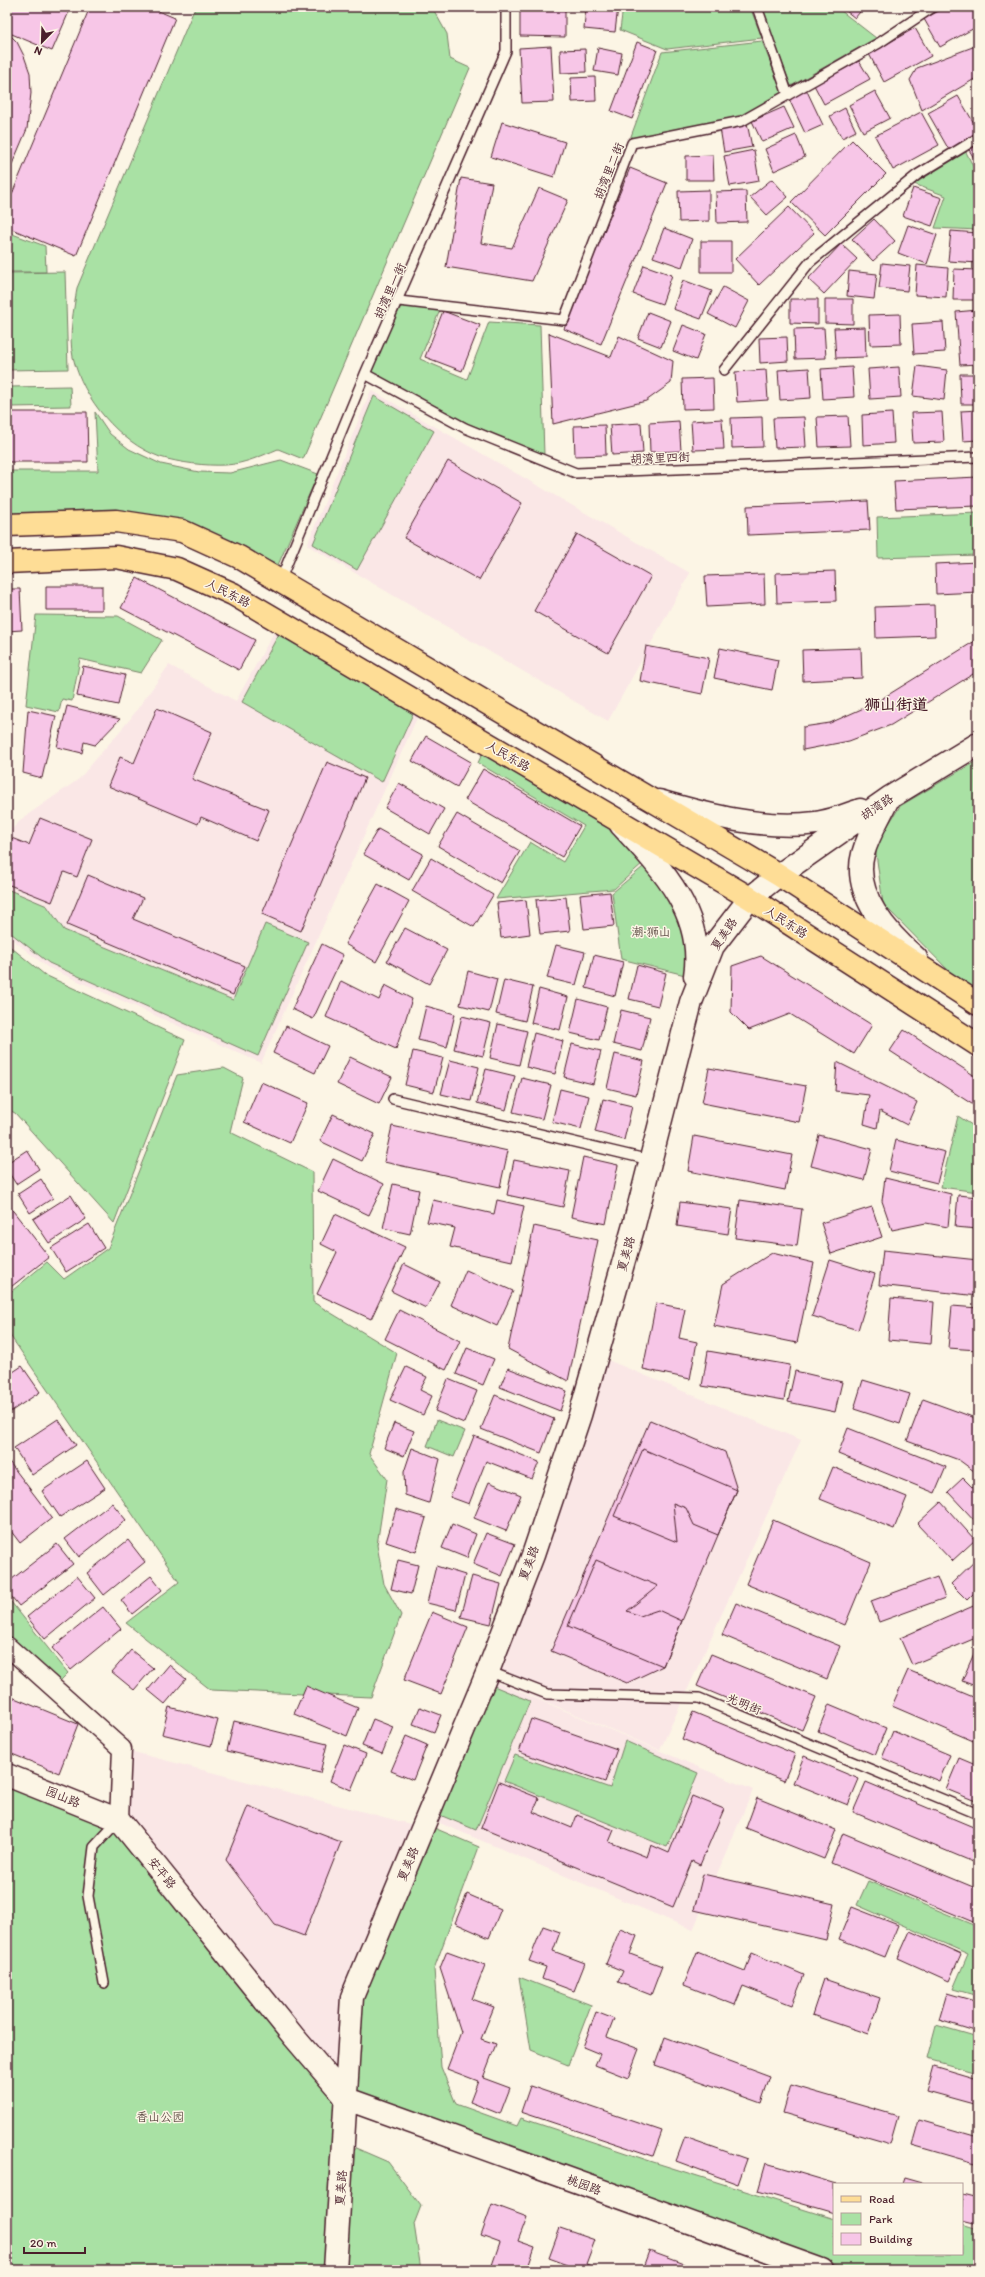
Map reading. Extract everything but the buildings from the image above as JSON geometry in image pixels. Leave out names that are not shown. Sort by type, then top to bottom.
[{"type":"main road","points":[[7,525],[116,521],[182,531],[239,557],[779,875],[978,1004]]},
{"type":"main road","name":"人民东路","points":[[7,562],[116,557],[177,569],[233,594],[750,898],[978,1045]]},
{"type":"street","name":"胡湾路","points":[[779,875],[889,798],[978,744]]},
{"type":"street","points":[[647,797],[720,816],[774,824],[817,823],[847,815],[889,798]]},
{"type":"street","points":[[889,798],[866,844],[860,868],[861,880],[866,895],[878,917],[912,954],[946,984]]},
{"type":"street","points":[[615,819],[653,859],[691,918],[696,948],[696,972],[691,1002]]},
{"type":"street","name":"夏美路","points":[[335,2270],[347,2099],[352,1997],[488,1671],[533,1555],[580,1415],[650,1160],[691,1002],[714,946],[750,898],[779,875]]},
{"type":"street","points":[[7,1646],[122,1749],[119,1820]]},
{"type":"street","name":"园山路","points":[[7,1775],[119,1820]]},
{"type":"street","name":"安平路","points":[[119,1820],[294,2037],[347,2099]]},
{"type":"street","name":"桃园路","points":[[347,2099],[822,2270]]},
{"type":"lane","name":"胡湾里一街","points":[[280,581],[365,374],[399,301],[506,51],[506,7]]},
{"type":"lane","points":[[756,7],[788,94]]},
{"type":"lane","name":"胡湾里二街","points":[[399,301],[564,320],[632,143],[742,121],[878,43],[933,7]]},
{"type":"lane","points":[[724,370],[810,262],[917,175],[978,138]]},
{"type":"lane","name":"胡湾里四街","points":[[365,374],[465,428],[576,473],[978,457]]},
{"type":"lane","points":[[393,1099],[650,1160]]},
{"type":"lane","name":"光明街","points":[[488,1671],[547,1694],[699,1698],[978,1814]]},
{"type":"lane","points":[[104,1983],[88,1896],[94,1847],[119,1820]]},
{"type":"shaded area","points":[[371,390],[690,573],[608,721],[307,545]]},
{"type":"shaded area","points":[[279,623],[422,707],[261,1063],[47,967],[7,935],[7,834],[23,818],[79,779],[131,718],[169,665],[236,701]]},
{"type":"shaded area","points":[[598,1356],[801,1440],[660,1750],[487,1677]]},
{"type":"shaded area","points":[[487,1678],[753,1790],[693,1930],[428,1818]]},
{"type":"shaded area","points":[[122,1749],[422,1827],[346,2098],[120,1820]]},
{"type":"green space","points":[[197,7],[432,7],[447,34],[450,59],[470,68],[303,459],[278,449],[246,461],[226,465],[193,464],[160,457],[131,441],[117,430],[105,417],[85,388],[73,357],[71,331],[77,288],[193,12]]},
{"type":"green space","points":[[623,7],[750,7],[762,38],[667,49],[620,30]]},
{"type":"green space","points":[[761,7],[836,7],[876,38],[791,86]]},
{"type":"green space","points":[[762,41],[782,93],[740,117],[630,139],[662,52]]},
{"type":"green space","points":[[966,152],[976,172],[978,171],[978,230],[935,228],[946,196],[914,184]]},
{"type":"green space","points":[[7,232],[45,246],[46,272],[7,272]]},
{"type":"green space","points":[[65,272],[68,369],[7,370],[7,273]]},
{"type":"green space","points":[[401,306],[440,310],[420,359],[467,379],[489,322],[540,325],[544,455],[469,424],[370,372]]},
{"type":"green space","points":[[70,386],[71,406],[10,407],[9,387]]},
{"type":"green space","points":[[374,396],[434,431],[357,570],[313,544]]},
{"type":"green space","points":[[95,412],[110,434],[129,449],[161,464],[199,472],[230,473],[281,460],[318,474],[278,565],[188,524],[7,516],[7,471],[98,471]]},
{"type":"green space","points":[[978,513],[978,555],[878,558],[877,517]]},
{"type":"green space","points":[[36,615],[118,616],[162,640],[141,673],[80,659],[72,701],[62,699],[59,712],[26,705]]},
{"type":"green space","points":[[281,630],[416,707],[382,782],[242,702]]},
{"type":"green space","points":[[485,747],[608,820],[644,862],[614,889],[496,899],[530,842],[563,862],[584,826],[478,763]]},
{"type":"green space","points":[[978,760],[978,991],[955,977],[883,904],[875,846],[900,806]]},
{"type":"green space","name":"潮·狮山","points":[[649,862],[681,915],[689,976],[621,959],[612,893]]},
{"type":"green space","points":[[7,889],[47,906],[64,930],[233,1000],[265,924],[308,942],[258,1056],[49,963],[7,930]]},
{"type":"green space","points":[[7,944],[45,975],[185,1040],[114,1223],[15,1113],[7,1109]]},
{"type":"green space","points":[[224,1068],[243,1078],[230,1132],[312,1172],[313,1302],[397,1353],[369,1454],[387,1479],[377,1545],[384,1584],[401,1615],[371,1697],[211,1690],[126,1623],[179,1582],[7,1331],[7,1295],[47,1262],[64,1279],[108,1248],[177,1075]]},
{"type":"green space","points":[[958,1116],[978,1129],[978,1192],[941,1187]]},
{"type":"green space","points":[[437,1420],[465,1431],[454,1457],[427,1446]]},
{"type":"green space","points":[[7,1597],[68,1673],[56,1685],[7,1641]]},
{"type":"green space","points":[[489,1684],[530,1701],[476,1830],[435,1813]]},
{"type":"green space","points":[[625,1741],[698,1773],[667,1847],[504,1781],[515,1755],[610,1788]]},
{"type":"green space","name":"香山公园","points":[[7,1778],[117,1822],[345,2100],[334,2270],[7,2270]]},
{"type":"green space","points":[[432,1827],[479,1847],[434,1969],[441,2067],[456,2104],[517,2126],[521,2118],[650,2161],[833,2219],[833,2255],[963,2255],[963,2225],[978,2230],[978,2270],[847,2270],[355,2093],[360,1999]]},
{"type":"green space","points":[[868,1881],[978,1927],[978,1996],[953,1989],[968,1954],[857,1905]]},
{"type":"green space","points":[[519,1977],[591,2005],[568,2065],[531,2050]]},
{"type":"green space","points":[[936,2025],[978,2037],[978,2073],[927,2059]]},
{"type":"green space","points":[[351,2146],[388,2162],[421,2206],[414,2224],[421,2270],[344,2270]]},
{"type":"district","name":"狮山街道","points":[[896,704]]}]
